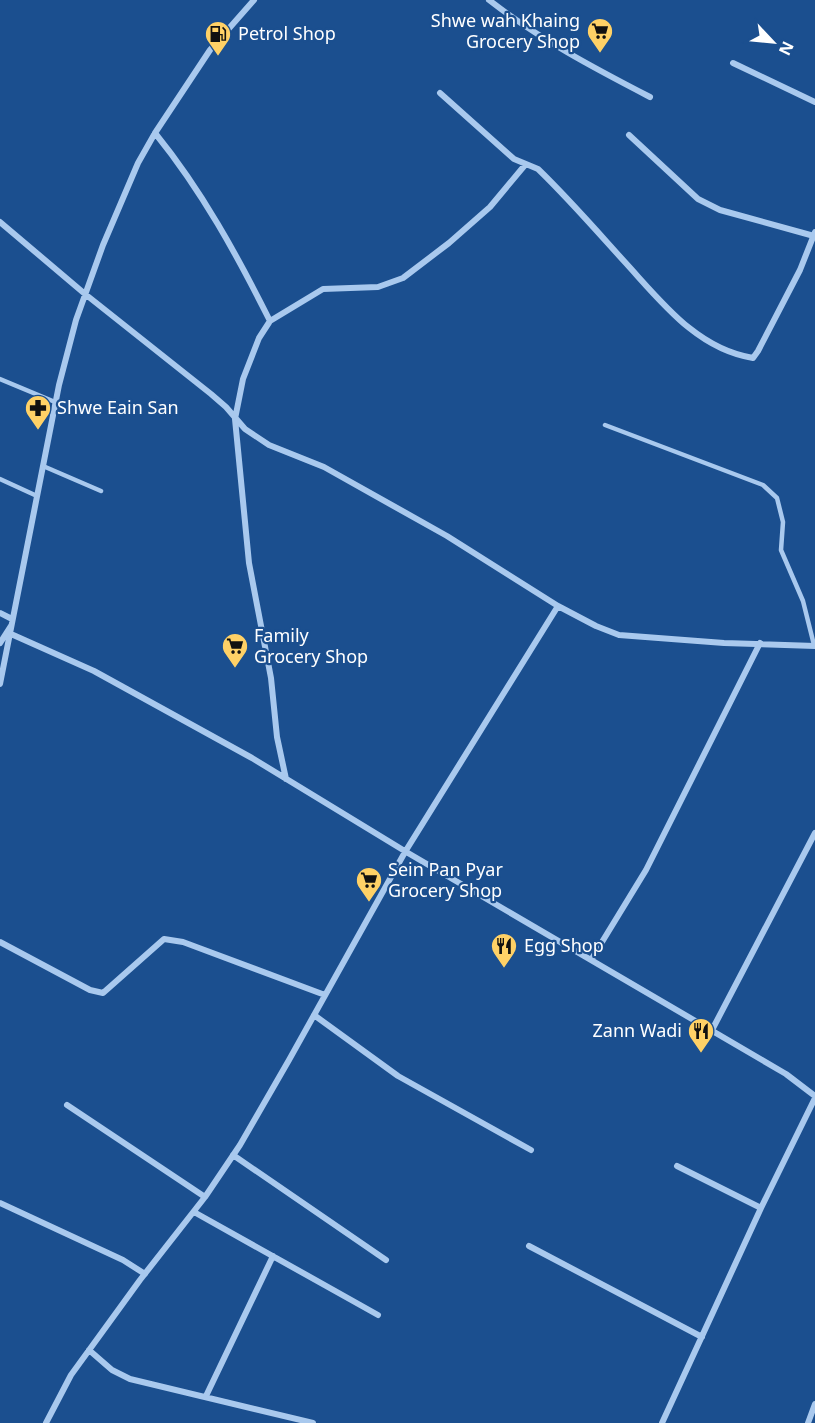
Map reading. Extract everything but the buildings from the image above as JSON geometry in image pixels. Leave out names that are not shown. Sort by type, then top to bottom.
[{"type":"street","points":[[0,684],[55,402],[75,320],[103,245],[138,163],[210,50],[255,0]]},
{"type":"street","points":[[489,0],[512,18],[586,64],[650,97]]},
{"type":"street","points":[[733,63],[815,102]]},
{"type":"street","points":[[440,93],[514,159],[538,169],[561,191],[680,322],[714,346],[735,355],[753,358],[800,270],[814,234],[720,210],[698,199],[629,135]]},
{"type":"street","points":[[155,133],[211,211],[270,321]]},
{"type":"street","points":[[286,779],[277,737],[271,678],[249,562],[235,419],[243,379],[259,338],[270,321],[323,289],[378,287],[403,278],[449,243],[490,207],[525,165]]},
{"type":"street","points":[[0,222],[85,294],[211,394],[245,429],[269,445],[324,467],[447,536],[558,606],[596,626],[619,635],[724,643],[815,645]]},
{"type":"street","points":[[46,1423],[71,1375],[194,1212],[233,1155],[405,852],[558,606]]},
{"type":"street","points":[[0,613],[12,622]]},
{"type":"street","points":[[0,643],[12,622]]},
{"type":"street","points":[[11,634],[94,671],[252,758],[405,852],[786,1074],[815,1097],[662,1423]]},
{"type":"street","points":[[591,960],[645,870],[760,643]]},
{"type":"street","points":[[712,1030],[815,833]]},
{"type":"street","points":[[0,942],[90,990],[104,993],[164,939],[183,942],[325,995]]},
{"type":"street","points":[[314,1015],[399,1076],[531,1150]]},
{"type":"street","points":[[67,1105],[205,1197]]},
{"type":"street","points":[[233,1155],[386,1260]]},
{"type":"street","points":[[677,1166],[761,1208]]},
{"type":"street","points":[[0,1203],[123,1260],[145,1274]]},
{"type":"street","points":[[194,1212],[378,1315]]},
{"type":"street","points":[[529,1246],[702,1336]]},
{"type":"street","points":[[206,1396],[273,1256]]},
{"type":"street","points":[[89,1350],[112,1370],[130,1379],[313,1423]]},
{"type":"street","points":[[808,1423],[815,1404]]},
{"type":"lane","points":[[0,379],[55,402]]},
{"type":"lane","points":[[604,425],[763,485],[777,498],[783,522],[781,550],[802,601],[815,645]]},
{"type":"lane","points":[[43,466],[101,491]]},
{"type":"lane","points":[[0,479],[38,496]]},
{"type":"place","name":"Shwe wah Khaing Grocery Shop","points":[[600,54]]},
{"type":"place","name":"Petrol Shop","points":[[218,57]]},
{"type":"place","name":"Shwe Eain San","points":[[38,431]]},
{"type":"place","name":"Family Grocery Shop","points":[[235,669]]},
{"type":"place","name":"Sein Pan Pyar Grocery Shop","points":[[369,903]]},
{"type":"place","name":"Egg Shop","points":[[504,969]]},
{"type":"place","name":"Zann Wadi","points":[[701,1054]]}]
